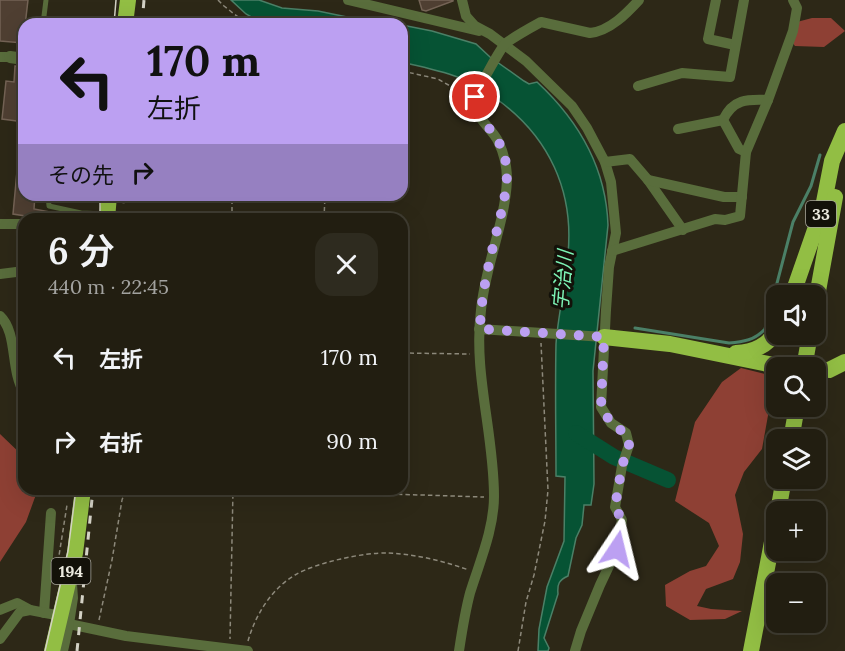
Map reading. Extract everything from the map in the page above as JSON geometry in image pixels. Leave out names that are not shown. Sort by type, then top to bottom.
[{"type":"highway","points":[[126,18],[128,0]]},
{"type":"highway","name":"33","points":[[796,285],[823,207],[832,161],[845,131]]},
{"type":"highway","name":"33","points":[[819,285],[845,136]]},
{"type":"highway","points":[[604,337],[658,343],[766,363]]},
{"type":"highway","points":[[723,354],[756,350],[766,344]]},
{"type":"highway","points":[[829,370],[845,362]]},
{"type":"highway","name":"194","points":[[52,651],[65,620],[69,578],[82,495]]},
{"type":"highway","points":[[751,651],[768,561]]},
{"type":"street","points":[[348,0],[490,34]]},
{"type":"street","points":[[462,0],[466,16],[471,22],[546,78],[572,106],[605,162],[611,182],[616,233],[612,251],[604,337],[601,407],[611,423],[626,434],[629,445],[622,466],[615,507],[622,520],[617,549],[580,631],[575,651]]},
{"type":"street","points":[[459,651],[467,606],[490,529],[494,497],[479,354],[480,329],[483,294],[504,201],[507,173],[506,160],[499,142],[477,114],[475,99],[502,47],[541,22],[597,33],[620,19],[639,0]]},
{"type":"street","points":[[716,0],[708,39],[735,45]]},
{"type":"street","points":[[638,86],[682,73],[729,82],[744,0]]},
{"type":"street","points":[[612,251],[715,219],[725,220],[740,216],[746,152],[793,31],[797,8],[793,0]]},
{"type":"street","points":[[723,120],[728,109],[736,103],[752,99],[768,100]]},
{"type":"street","points":[[678,129],[723,120]]},
{"type":"street","points":[[723,120],[739,148],[746,152]]},
{"type":"street","points":[[605,162],[630,159],[648,180],[683,230]]},
{"type":"street","points":[[648,180],[724,197],[742,196]]},
{"type":"street","points":[[0,224],[18,224]]},
{"type":"street","points":[[0,274],[18,272]]},
{"type":"street","points":[[0,316],[10,334],[18,379]]},
{"type":"street","points":[[480,329],[604,337]]},
{"type":"street","points":[[44,613],[51,513]]},
{"type":"street","points":[[0,610],[17,603],[30,610]]},
{"type":"street","points":[[0,639],[20,612],[30,610],[126,636],[247,651]]},
{"type":"street","points":[[63,651],[65,620]]},
{"type":"lane","points":[[44,18],[46,0]]},
{"type":"lane","points":[[49,201],[49,206],[81,213]]},
{"type":"path","points":[[218,0],[239,18]]},
{"type":"path","points":[[408,72],[438,79],[475,99]]},
{"type":"path","points":[[518,651],[526,602],[545,521],[549,490],[543,333]]},
{"type":"path","points":[[408,353],[479,354]]},
{"type":"path","points":[[97,630],[124,495]]},
{"type":"path","points":[[230,649],[233,495]]},
{"type":"path","points":[[408,495],[494,497]]},
{"type":"path","points":[[58,561],[68,501]]},
{"type":"path","points":[[247,651],[253,623],[265,604],[294,575],[311,568],[346,558],[387,553],[446,562],[476,573]]},
{"type":"shaded area","points":[[231,0],[259,0],[282,8],[318,11],[352,18],[253,18]]},
{"type":"shaded area","points":[[812,18],[831,18],[845,31],[824,47],[795,46],[792,42],[797,22]]},
{"type":"shaded area","name":"宇治川","points":[[408,26],[476,44],[524,81],[529,84],[537,82],[566,113],[588,146],[602,184],[606,204],[608,225],[593,371],[594,484],[591,505],[584,505],[582,525],[576,538],[568,576],[558,585],[558,594],[544,638],[549,648],[548,651],[538,651],[539,629],[547,587],[564,541],[565,477],[556,476],[556,344],[567,265],[569,231],[567,209],[554,167],[544,148],[531,131],[498,100],[477,86],[441,71],[408,63]]},
{"type":"shaded area","points":[[741,368],[765,374],[768,417],[762,449],[744,472],[735,495],[743,534],[740,562],[733,579],[706,589],[697,606],[742,611],[725,619],[690,620],[666,606],[665,585],[690,571],[706,566],[719,546],[709,523],[675,501],[695,422],[722,382]]},
{"type":"shaded area","points":[[0,434],[18,451],[18,495],[36,495],[26,522],[0,562]]},
{"type":"building","points":[[0,0],[28,0],[26,18],[18,18],[18,43],[0,41]]},
{"type":"building","points":[[419,0],[453,1],[426,11],[422,10]]},
{"type":"building","points":[[15,66],[18,66],[18,121],[2,119],[6,81],[14,82]]},
{"type":"building","points":[[18,161],[18,201],[35,201],[34,209],[55,213],[13,214]]},
{"type":"waterway","points":[[635,328],[729,343],[748,340],[761,333],[765,329],[793,222],[811,186],[820,155]]},
{"type":"waterway","points":[[576,433],[614,457],[668,480]]},
{"type":"tram line","points":[[114,18],[116,0]]},
{"type":"tram line","points":[[100,201],[100,213]]},
{"type":"tram line","points":[[45,651],[68,551],[75,495]]},
{"type":"railway","points":[[142,18],[144,0]]},
{"type":"railway","points":[[122,213],[123,201]]},
{"type":"railway","points":[[77,651],[92,495]]},
{"type":"route","points":[[475,97],[477,114],[496,137],[506,160],[507,173],[504,201],[480,310],[480,329],[604,337],[601,407],[611,423],[626,434],[629,445],[622,466],[615,507],[622,520],[617,549]]}]
